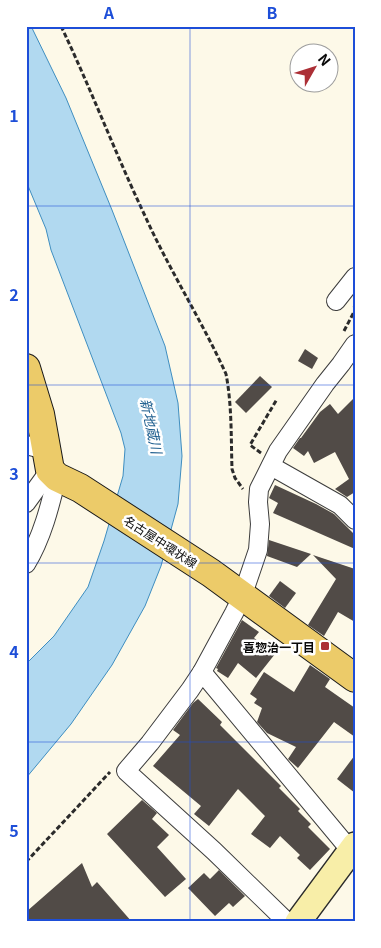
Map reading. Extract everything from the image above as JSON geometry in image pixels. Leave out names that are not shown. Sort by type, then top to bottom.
[{"type":"main road","points":[[26,368],[33,413],[52,466]]},
{"type":"main road","name":"名古屋中環状線","points":[[52,466],[211,574],[355,678]]},
{"type":"street","points":[[336,301],[355,277]]},
{"type":"street","points":[[287,922],[214,851],[126,771],[150,743],[202,672],[234,614],[242,597],[258,550],[260,524],[259,489],[278,451],[354,346]]},
{"type":"street","points":[[272,464],[340,505],[355,520]]},
{"type":"street","points":[[26,503],[52,466]]},
{"type":"street","points":[[26,564],[34,550],[51,503],[52,466]]},
{"type":"street","points":[[202,672],[353,848],[298,922]]},
{"type":"path","points":[[61,26],[76,56],[149,225],[226,374],[230,409],[232,469],[235,478],[244,490]]},
{"type":"path","points":[[272,464],[250,445],[277,399]]},
{"type":"water","name":"新地蔵川","points":[[26,26],[31,26],[66,98],[165,346],[178,403],[182,456],[178,504],[161,566],[145,606],[112,665],[71,724],[26,778],[26,664],[54,636],[88,587],[123,476],[125,449],[121,433],[51,250],[46,229],[26,181]]},
{"type":"building","points":[[305,349],[318,358],[312,369],[298,361]]},
{"type":"building","points":[[260,376],[272,387],[246,413],[235,402]]},
{"type":"building","points":[[355,397],[355,492],[347,497],[335,489],[349,479],[335,452],[314,463],[308,451],[304,456],[293,448],[320,412],[330,404],[338,414]]},
{"type":"building","points":[[275,485],[334,514],[355,535],[355,549],[273,513],[278,503],[269,498]]},
{"type":"building","points":[[269,540],[311,554],[297,567],[267,556]]},
{"type":"building","points":[[313,555],[355,569],[355,622],[338,612],[324,636],[308,625],[336,579]]},
{"type":"building","points":[[280,581],[296,593],[285,608],[269,596]]},
{"type":"building","points":[[242,620],[259,632],[254,638],[275,654],[256,678],[238,663],[228,678],[217,671],[218,669],[216,668]]},
{"type":"building","points":[[310,665],[330,679],[325,687],[355,708],[355,737],[334,722],[298,768],[288,759],[296,747],[267,733],[257,722],[262,708],[254,703],[257,699],[250,694],[264,672],[294,692]]},
{"type":"building","points":[[198,699],[222,722],[220,725],[281,786],[279,788],[300,809],[298,811],[311,824],[308,827],[330,849],[310,870],[297,858],[300,855],[280,836],[270,848],[251,834],[265,816],[238,789],[209,826],[194,814],[201,806],[153,766],[180,735],[173,730]]},
{"type":"building","points":[[355,755],[355,793],[337,779]]},
{"type":"building","points":[[142,800],[157,813],[152,819],[169,835],[157,847],[186,879],[165,897],[107,834]]},
{"type":"building","points":[[82,863],[92,887],[97,882],[132,922],[26,922],[26,912]]},
{"type":"building","points":[[219,870],[245,896],[233,907],[229,903],[215,916],[188,888],[204,873],[210,879]]},
{"type":"place","name":"喜惣治一丁目","points":[[325,646]]}]
